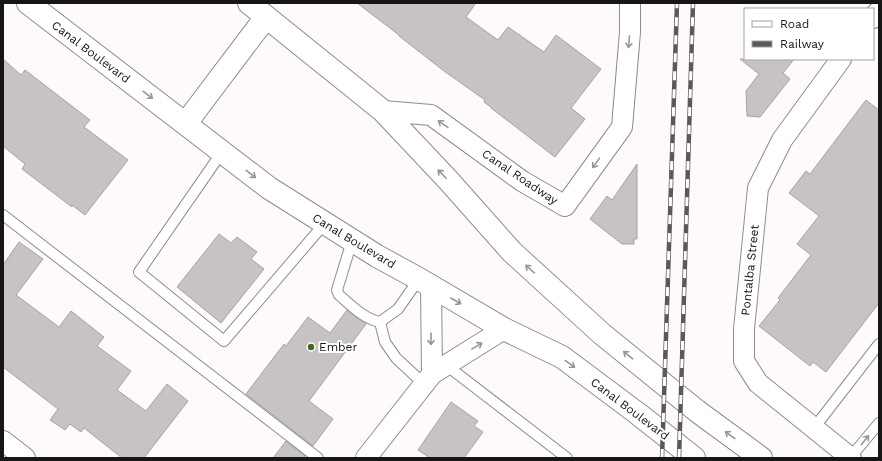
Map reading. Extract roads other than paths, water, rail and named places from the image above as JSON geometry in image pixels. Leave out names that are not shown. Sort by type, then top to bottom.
[{"type":"main road","name":"Canal Boulevard","points":[[28,3],[269,188],[377,256],[504,329],[562,357],[694,458]]},
{"type":"main road","points":[[249,3],[383,111],[449,181],[512,252],[602,334],[697,411],[761,458]]},
{"type":"main road","points":[[186,123],[266,17]]},
{"type":"street","name":"Canal Roadway","points":[[383,111],[431,116],[522,181],[565,206],[622,127],[630,32],[630,3]]},
{"type":"street","name":"Pontalba Street","points":[[839,60],[782,140],[758,188],[744,329],[744,361],[758,383],[851,458]]},
{"type":"street","points":[[425,283],[434,374]]},
{"type":"street","points":[[366,458],[434,374],[504,329]]},
{"type":"street","points":[[3,441],[25,458]]},
{"type":"lane","points":[[222,152],[139,272],[224,341],[325,223]]},
{"type":"lane","points":[[3,215],[318,458]]},
{"type":"lane","points":[[352,241],[337,290],[339,295],[366,316],[380,322],[398,309],[425,283]]},
{"type":"lane","points":[[380,322],[385,342],[396,358],[434,374],[567,458]]},
{"type":"lane","points":[[814,428],[879,344]]},
{"type":"lane","points":[[851,458],[879,423]]},
{"type":"railway","points":[[662,458],[677,3]]},
{"type":"railway","points":[[679,458],[693,3]]},
{"type":"place","name":"Ember","points":[[311,347]]}]
